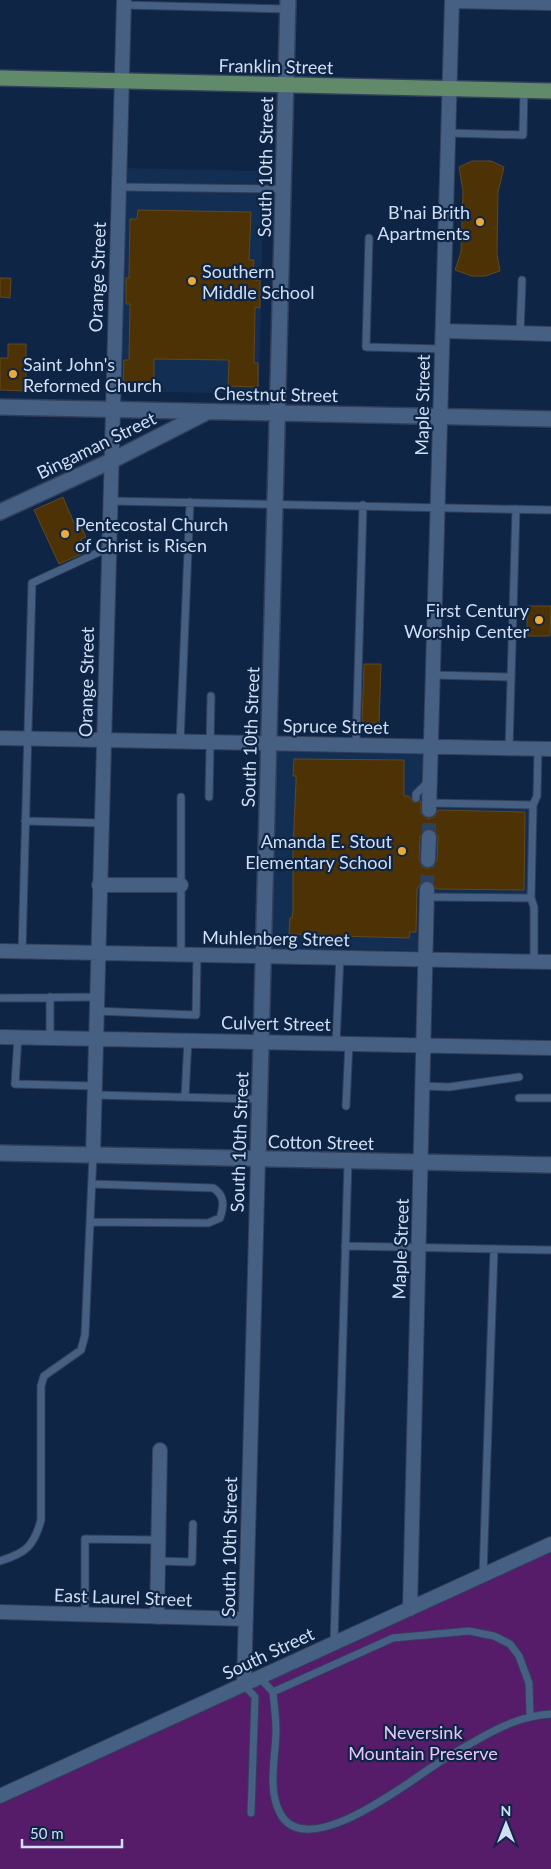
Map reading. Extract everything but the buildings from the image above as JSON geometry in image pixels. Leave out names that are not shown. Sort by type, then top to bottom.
[{"type":"main road","name":"Franklin Street","points":[[0,78],[551,91]]},
{"type":"street","points":[[452,1],[551,4]]},
{"type":"street","name":"Maple Street","points":[[429,807],[442,416],[442,349],[452,1]]},
{"type":"street","name":"Orange Street","points":[[93,1155],[111,409],[124,2]]},
{"type":"street","name":"South 10th Street","points":[[244,1685],[279,413],[288,4]]},
{"type":"street","points":[[443,331],[551,334]]},
{"type":"street","name":"Chestnut Street","points":[[0,407],[551,419]]},
{"type":"street","name":"Bingaman Street","points":[[0,512],[111,461],[208,411]]},
{"type":"street","name":"Spruce Street","points":[[0,738],[544,749]]},
{"type":"street","points":[[428,860],[429,837]]},
{"type":"street","points":[[100,885],[181,885]]},
{"type":"street","name":"Maple Street","points":[[410,1609],[427,893]]},
{"type":"street","name":"Muhlenberg Street","points":[[0,951],[551,962]]},
{"type":"street","name":"Culvert Street","points":[[0,1037],[551,1048]]},
{"type":"street","name":"Cotton Street","points":[[0,1153],[551,1166]]},
{"type":"street","points":[[157,1616],[160,1450]]},
{"type":"street","name":"South Street","points":[[0,1796],[551,1544]]},
{"type":"street","name":"East Laurel Street","points":[[0,1612],[246,1619]]},
{"type":"lane","points":[[124,2],[288,4]]},
{"type":"lane","points":[[448,133],[523,135],[524,90]]},
{"type":"lane","points":[[118,187],[283,189]]},
{"type":"lane","points":[[369,238],[366,347],[442,349]]},
{"type":"lane","points":[[520,333],[522,280]]},
{"type":"lane","points":[[110,501],[551,510]]},
{"type":"lane","points":[[180,742],[190,502]]},
{"type":"lane","points":[[356,746],[363,505]]},
{"type":"lane","points":[[509,748],[516,509]]},
{"type":"lane","points":[[22,952],[32,583],[108,548]]},
{"type":"lane","points":[[433,675],[511,677]]},
{"type":"lane","points":[[209,797],[211,696]]},
{"type":"lane","points":[[534,962],[534,907],[531,898],[533,805],[537,796],[544,749]]},
{"type":"lane","points":[[416,798],[416,794],[430,780]]},
{"type":"lane","points":[[181,797],[181,955]]},
{"type":"lane","points":[[429,807],[533,805]]},
{"type":"lane","points":[[25,821],[101,823]]},
{"type":"lane","points":[[427,893],[531,898]]},
{"type":"lane","points":[[96,1011],[196,1015],[196,955]]},
{"type":"lane","points":[[340,957],[346,1106]]},
{"type":"lane","points":[[50,997],[50,1037]]},
{"type":"lane","points":[[0,998],[97,997]]},
{"type":"lane","points":[[18,1037],[15,1084],[185,1097],[259,1099]]},
{"type":"lane","points":[[185,1097],[189,1040]]},
{"type":"lane","points":[[423,1086],[449,1087],[519,1077]]},
{"type":"lane","points":[[519,1098],[551,1098]]},
{"type":"lane","points":[[0,1561],[26,1550],[36,1538],[41,1520],[41,1386],[44,1376],[81,1350],[85,1335],[93,1155]]},
{"type":"lane","points":[[334,1643],[348,1161]]},
{"type":"lane","points":[[90,1222],[208,1223],[220,1218],[223,1210],[223,1199],[220,1192],[213,1188],[92,1184]]},
{"type":"lane","points":[[345,1246],[551,1250]]},
{"type":"lane","points":[[483,1575],[494,1249]]},
{"type":"lane","points":[[157,1561],[192,1562],[193,1524]]},
{"type":"lane","points":[[85,1614],[85,1539],[157,1540]]},
{"type":"lane","points":[[273,1692],[393,1638],[469,1631],[494,1636],[510,1644],[518,1656],[529,1683],[530,1715]]},
{"type":"lane","points":[[260,1678],[273,1692],[276,1730],[276,1798],[280,1812],[288,1822],[298,1828],[311,1829],[356,1814],[378,1804],[434,1765],[515,1720],[530,1715],[551,1714]]},
{"type":"lane","points":[[244,1685],[255,1697],[251,1813]]},
{"type":"shaded area","name":"Southern Middle School","points":[[125,168],[264,171],[259,394],[120,391]]},
{"type":"shaded area","name":"Amanda E. Stout Elementary School","points":[[276,744],[427,747],[426,807],[530,809],[528,896],[422,894],[421,951],[272,949]]},
{"type":"green space","name":"Neversink Mountain Preserve","points":[[551,1544],[551,1869],[0,1869],[0,1796]]},
{"type":"tunnel","points":[[429,810],[429,837]]},
{"type":"tunnel","points":[[427,889],[428,860]]},
{"type":"place","name":"B'nai Brith Apartments","points":[[480,222]]},
{"type":"place","name":"Southern Middle School","points":[[192,281]]},
{"type":"place","name":"Saint John's Reformed Church","points":[[13,374]]},
{"type":"place","name":"Pentecostal Church of Christ is Risen","points":[[65,534]]},
{"type":"place","name":"First Century Worship Center","points":[[539,620]]},
{"type":"place","name":"Amanda E. Stout Elementary School","points":[[402,851]]}]
